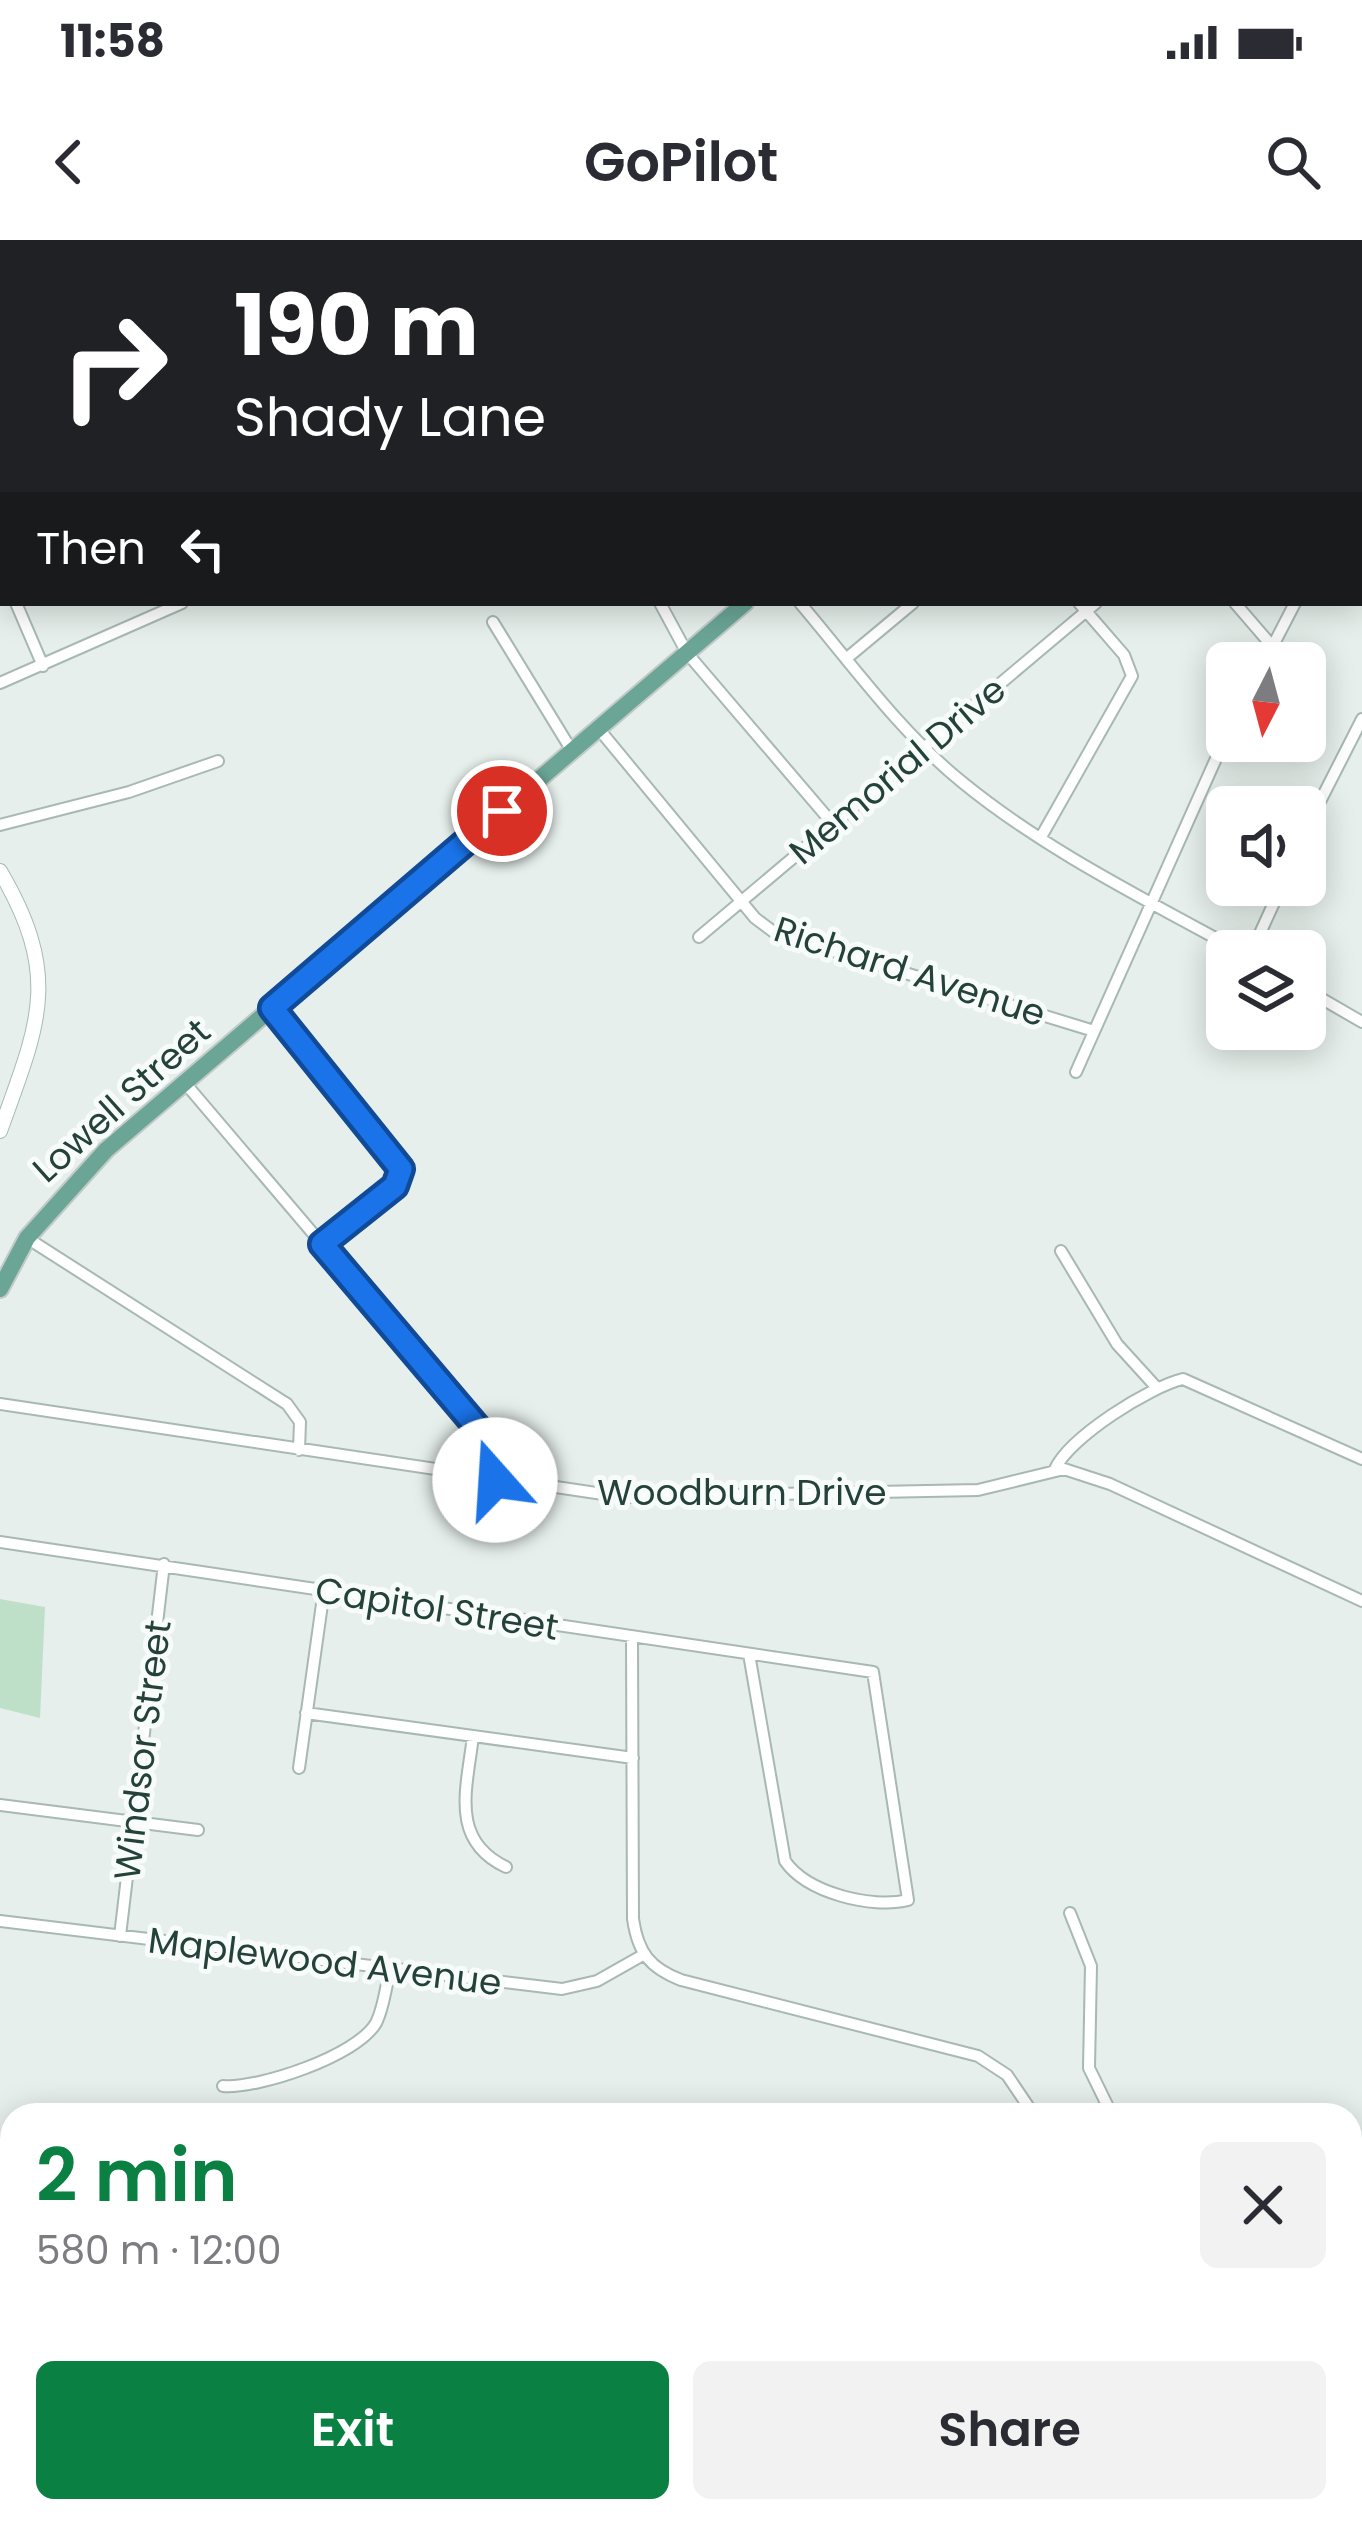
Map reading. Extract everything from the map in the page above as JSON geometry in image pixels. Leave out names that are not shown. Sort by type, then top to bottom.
[{"type":"main road","name":"Lowell Street","points":[[0,1289],[27,1238],[67,1189],[742,606]]},
{"type":"street","points":[[17,606],[43,666]]},
{"type":"street","points":[[0,683],[175,606]]},
{"type":"street","points":[[662,606],[687,653],[833,824]]},
{"type":"street","points":[[803,606],[925,747],[963,783],[1041,837],[1206,933]]},
{"type":"street","points":[[847,658],[909,606]]},
{"type":"street","points":[[1041,837],[1132,676],[1124,655],[1087,606]]},
{"type":"street","name":"Memorial Drive","points":[[699,937],[1087,606]]},
{"type":"street","points":[[1238,606],[1269,642]]},
{"type":"street","points":[[1274,642],[1292,606]]},
{"type":"street","points":[[493,622],[572,751]]},
{"type":"street","points":[[1326,789],[1362,718]]},
{"type":"street","name":"Richard Avenue","points":[[598,728],[764,926],[788,939],[1094,1030]]},
{"type":"street","points":[[0,825],[129,792],[218,761]]},
{"type":"street","points":[[1076,1072],[1214,762]]},
{"type":"street","points":[[0,871],[34,940],[40,981],[36,1025],[0,1131]]},
{"type":"street","points":[[1326,1001],[1362,1022]]},
{"type":"street","points":[[272,1008],[401,1169],[395,1186],[322,1244]]},
{"type":"street","points":[[185,1083],[493,1446],[495,1480]]},
{"type":"street","points":[[27,1238],[287,1404],[300,1422],[299,1450]]},
{"type":"street","points":[[1060,1251],[1117,1344],[1157,1388],[1188,1380],[1362,1459]]},
{"type":"street","name":"Woodburn Drive","points":[[0,1404],[495,1480],[648,1498],[992,1489],[1055,1469],[1071,1446],[1157,1388]]},
{"type":"street","points":[[1055,1469],[1110,1484],[1362,1601]]},
{"type":"street","name":"Capitol Street","points":[[0,1542],[873,1672],[908,1900],[896,1903],[818,1887],[784,1861],[749,1654]]},
{"type":"street","name":"Windsor Street","points":[[120,1936],[164,1564]]},
{"type":"street","points":[[298,1768],[324,1591]]},
{"type":"street","points":[[632,1637],[634,1919],[643,1955],[681,1980],[978,2056],[1015,2083],[1027,2103]]},
{"type":"street","points":[[306,1713],[633,1758]]},
{"type":"street","points":[[473,1736],[463,1818],[474,1844],[506,1868]]},
{"type":"street","points":[[0,1805],[198,1830]]},
{"type":"street","points":[[1070,1912],[1090,1956],[1089,2068],[1106,2103]]},
{"type":"street","name":"Maplewood Avenue","points":[[0,1921],[562,1989],[597,1981],[643,1955]]},
{"type":"street","points":[[223,2086],[256,2087],[368,2034],[380,2013],[390,1969]]},
{"type":"green space","points":[[0,1599],[45,1607],[40,1718],[0,1708]]},
{"type":"route","points":[[495,1480],[498,1461],[493,1446],[322,1244],[395,1186],[400,1162],[272,1008],[502,811]]}]
